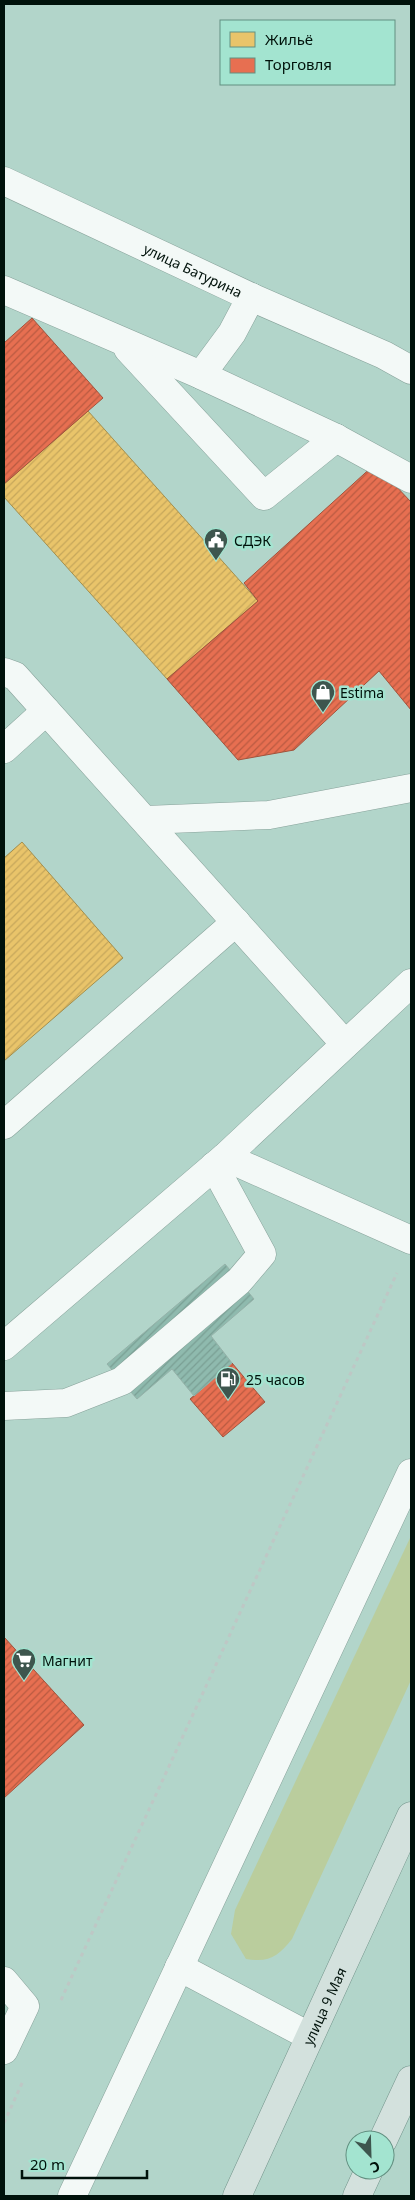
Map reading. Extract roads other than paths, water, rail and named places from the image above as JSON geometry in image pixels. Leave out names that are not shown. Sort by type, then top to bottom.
[{"type":"main road","name":"улица 9 Мая","points":[[237,2196],[411,1816]]},
{"type":"main road","points":[[388,2130],[411,2080]]},
{"type":"main road","points":[[357,2196],[364,2180]]},
{"type":"street","name":"улица Батурина","points":[[4,181],[251,297],[384,355],[411,370]]},
{"type":"street","points":[[4,290],[201,376],[336,438],[411,479]]},
{"type":"street","points":[[201,376],[232,333],[251,297]]},
{"type":"street","points":[[123,343],[264,496],[336,438]]},
{"type":"street","points":[[384,355],[411,352]]},
{"type":"street","points":[[4,672],[15,676],[345,1044]]},
{"type":"street","points":[[4,749],[46,711]]},
{"type":"street","points":[[146,820],[269,815],[411,788]]},
{"type":"street","points":[[4,1125],[236,922]]},
{"type":"street","points":[[4,1346],[220,1161],[411,983]]},
{"type":"street","points":[[220,1161],[411,1240]]},
{"type":"street","points":[[4,1406],[66,1403],[122,1381],[239,1281],[262,1254],[220,1161]]},
{"type":"street","points":[[72,2196],[411,1473]]},
{"type":"street","points":[[179,1967],[310,2036]]},
{"type":"street","points":[[4,1981],[25,2006],[4,2050]]},
{"type":"place","name":"СДЭК","points":[[216,561]]},
{"type":"place","name":"Estima","points":[[323,713]]},
{"type":"place","name":"25 часов","points":[[228,1400]]},
{"type":"place","name":"Магнит","points":[[24,1681]]}]
